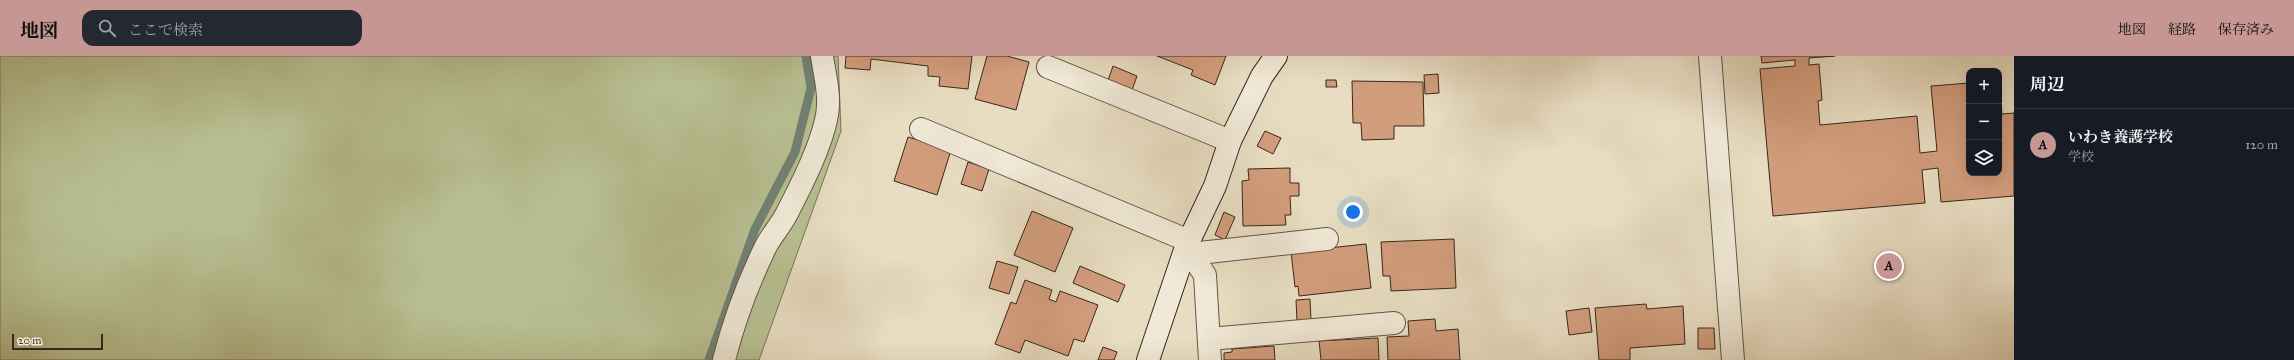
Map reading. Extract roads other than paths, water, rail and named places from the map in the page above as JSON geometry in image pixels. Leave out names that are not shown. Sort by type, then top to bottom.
[{"type":"street","points":[[724,360],[732,325],[748,284],[767,244],[785,216],[798,190],[825,124],[828,104],[822,56]]},
{"type":"street","points":[[1148,360],[1188,247],[1214,186],[1230,141],[1261,66],[1276,56]]},
{"type":"street","points":[[1710,56],[1733,360]]},
{"type":"street","points":[[1048,67],[1230,141]]},
{"type":"street","points":[[922,129],[1188,247],[1327,239]]},
{"type":"street","points":[[1188,247],[1205,275],[1210,350],[1394,323]]},
{"type":"waterway","points":[[709,360],[755,229],[795,152],[811,88],[806,56]]},
{"type":"place","name":"いわき養護学校","points":[[1889,266]]}]
